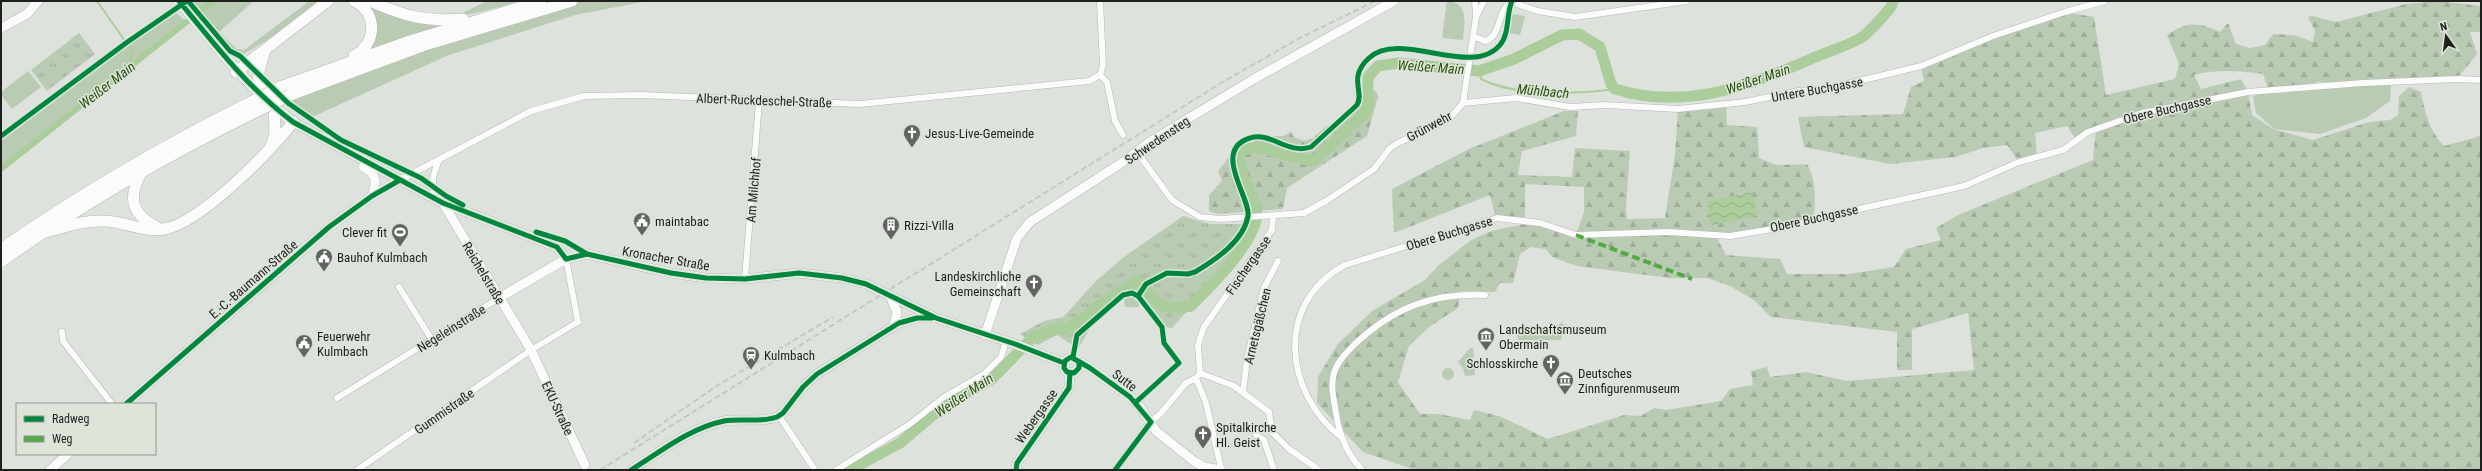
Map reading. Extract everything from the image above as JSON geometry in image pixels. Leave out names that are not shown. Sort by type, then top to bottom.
[{"type":"highway","points":[[236,72],[328,1]]},
{"type":"highway","points":[[334,66],[366,47],[371,36],[371,20],[368,12],[354,1]]},
{"type":"highway","points":[[370,1],[414,18],[431,21],[483,17]]},
{"type":"highway","points":[[1,262],[42,233],[143,170],[247,110],[280,88],[334,66],[483,17],[540,1]]},
{"type":"highway","points":[[1,249],[96,186],[163,147],[247,110],[422,46],[572,1]]},
{"type":"highway","points":[[264,98],[258,75],[265,49]]},
{"type":"highway","points":[[271,148],[274,134],[274,107]]},
{"type":"highway","points":[[42,233],[88,222],[105,221],[163,230],[180,225],[244,174],[271,148],[294,122]]},
{"type":"highway","points":[[143,170],[134,189],[136,210],[145,221],[163,230]]},
{"type":"main road","points":[[179,2],[236,72],[274,107],[294,122]]},
{"type":"street","points":[[1,28],[27,14],[38,1]]},
{"type":"street","points":[[1100,1],[1103,65],[1100,74],[1107,82],[1115,121],[1123,135]]},
{"type":"street","name":"Schwedensteg","points":[[985,335],[1022,230],[1030,222],[1137,152],[1277,65],[1394,1]]},
{"type":"street","points":[[1463,103],[1467,85],[1470,47],[1476,17],[1475,1]]},
{"type":"street","points":[[1476,17],[1484,1]]},
{"type":"street","points":[[1473,36],[1485,41],[1491,39],[1496,33],[1503,8],[1511,2],[1538,11],[1575,17],[1686,1]]},
{"type":"street","name":"Untere Buchgasse","points":[[1516,98],[1570,107],[1605,105],[1678,109],[1745,102],[1799,91],[1826,89],[1921,66],[1993,36],[2065,12],[2105,1]]},
{"type":"street","name":"Albert-Ruckdeschel-Straße","points":[[400,180],[531,111],[584,96],[641,95],[860,104],[927,99],[1089,81],[1100,74]]},
{"type":"street","name":"Obere Buchgasse","points":[[1342,438],[1325,423],[1301,383],[1297,363],[1296,340],[1302,308],[1312,292],[1331,272],[1345,265],[1497,218],[1540,223],[1576,235],[1668,232],[1730,236],[1790,226],[1827,216],[1964,186],[2019,162],[2063,150],[2088,132],[2149,111],[2248,92],[2362,83],[2457,79],[2481,80]]},
{"type":"street","name":"Grünwehr","points":[[1273,217],[1304,214],[1326,201],[1374,169],[1390,148],[1450,118],[1463,103],[1516,98]]},
{"type":"street","name":"Am Milchhof","points":[[745,279],[759,101]]},
{"type":"street","points":[[294,122],[347,153],[435,197]]},
{"type":"street","points":[[1137,152],[1165,193],[1191,213],[1213,219],[1273,217]]},
{"type":"street","points":[[347,153],[355,163],[371,171],[375,177],[376,184],[372,196]]},
{"type":"street","points":[[435,197],[432,186],[432,177],[439,160]]},
{"type":"street","name":"E.-C.-Baumann-Straße","points":[[127,403],[329,227],[372,196],[400,180]]},
{"type":"street","name":"Reichelstraße","points":[[435,197],[443,203],[531,350]]},
{"type":"street","points":[[443,203],[557,247],[566,258]]},
{"type":"street","name":"Fischergasse","points":[[1200,373],[1198,345],[1204,327],[1272,230],[1273,217]]},
{"type":"street","name":"Kronacher Straße","points":[[566,258],[587,254],[671,273],[706,278],[745,279],[799,273],[819,274],[866,284],[891,298],[936,318],[985,335]]},
{"type":"street","name":"Negeleinstraße","points":[[337,398],[566,258]]},
{"type":"street","name":"Gummistraße","points":[[357,470],[531,350],[578,322],[566,258]]},
{"type":"street","name":"Arnetsgäßchen","points":[[1243,392],[1247,359],[1264,288],[1278,261]]},
{"type":"street","points":[[399,287],[432,340]]},
{"type":"street","points":[[1362,470],[1354,462],[1342,438],[1338,427],[1332,390],[1334,373],[1352,347],[1370,330],[1398,311],[1436,298],[1466,294],[1485,295]]},
{"type":"street","points":[[891,298],[897,312],[894,326]]},
{"type":"street","points":[[631,470],[690,433],[706,426],[724,422],[767,419],[779,416],[817,374],[894,326],[910,319],[936,318]]},
{"type":"street","points":[[62,332],[63,341],[111,403]]},
{"type":"street","points":[[985,335],[1033,350],[1064,364],[1066,371],[1070,373],[1078,370],[1079,362],[1071,357],[1064,364]]},
{"type":"street","points":[[836,470],[910,424],[944,397],[984,374],[1001,357],[1011,343]]},
{"type":"street","name":"EKU-Straße","points":[[531,350],[585,465]]},
{"type":"street","name":"Sutte","points":[[1079,362],[1090,368],[1130,397],[1156,431],[1195,462],[1204,467],[1221,469]]},
{"type":"street","name":"Webergasse","points":[[1016,470],[1017,463],[1069,388],[1070,373]]},
{"type":"street","points":[[1115,470],[1150,422],[1186,383],[1196,378],[1200,373],[1234,386],[1269,412],[1272,432],[1289,449],[1319,470]]},
{"type":"street","points":[[1196,378],[1206,403],[1221,469]]},
{"type":"street","points":[[779,416],[815,470]]},
{"type":"street","points":[[1256,434],[1264,440],[1274,470]]},
{"type":"street","points":[[50,470],[67,455]]},
{"type":"green space","points":[[190,1],[254,1],[219,32],[237,49],[244,50],[308,2],[319,1],[266,41],[242,55],[234,51],[216,34]]},
{"type":"green space","points":[[363,1],[451,24],[368,53],[370,46]]},
{"type":"green space","points":[[377,1],[384,1],[397,7],[421,14],[443,15],[462,13],[487,1],[521,1],[482,12],[449,17],[433,17],[416,15]]},
{"type":"green space","points":[[582,1],[648,1],[575,15],[449,55],[312,117],[290,102],[301,97],[301,95],[401,57]]},
{"type":"green space","points":[[1447,1],[1459,6],[1462,10],[1464,15],[1463,40],[1442,38]]},
{"type":"green space","points":[[2438,1],[2481,6],[2481,32],[2470,32],[2477,54],[2457,79],[2391,83],[2318,82],[2269,91],[2263,74],[2228,71],[2194,75],[2201,89],[2241,79],[2248,92],[2252,115],[2273,129],[2313,140],[2369,122],[2390,120],[2398,115],[2399,96],[2409,87],[2421,92],[2428,121],[2444,146],[2481,136],[2481,470],[1415,470],[1363,452],[1317,403],[1318,377],[1337,345],[1372,311],[1425,280],[1439,265],[1471,240],[1491,231],[1529,223],[1575,237],[1584,212],[1584,187],[1525,184],[1525,217],[1495,216],[1490,195],[1394,233],[1392,189],[1469,149],[1564,111],[1578,111],[1576,136],[1522,151],[1518,175],[1572,177],[1575,148],[1630,151],[1626,206],[1627,219],[1665,218],[1675,155],[1678,109],[1726,105],[1727,125],[1757,127],[1759,158],[1776,165],[1807,164],[1814,184],[1815,198],[1814,219],[1716,236],[1726,255],[1780,259],[1787,274],[1849,274],[1894,267],[1906,249],[1941,240],[1936,228],[1958,215],[2093,160],[2096,129],[2077,141],[2067,126],[2035,133],[2037,157],[2019,162],[2007,145],[1983,148],[1956,157],[1890,164],[1804,147],[1798,117],[1903,114],[1911,87],[1924,81],[1921,66],[2065,12],[2094,17],[2106,95],[2175,79],[2179,64],[2167,35],[2174,30],[2187,25],[2193,24],[2205,26],[2220,32],[2228,23],[2236,44],[2250,48],[2265,45],[2273,34],[2294,35],[2313,42],[2315,31],[2308,17],[2312,16],[2336,22],[2406,4]],"holes":[[[1531,247],[1546,249],[1552,257],[1577,266],[1669,278],[1707,278],[1730,286],[1754,300],[1771,317],[1897,332],[1897,370],[1912,370],[1912,329],[1968,313],[1974,370],[1847,381],[1806,372],[1770,377],[1767,367],[1751,371],[1753,385],[1730,389],[1721,401],[1666,410],[1654,408],[1641,416],[1624,415],[1548,439],[1499,416],[1474,410],[1470,420],[1439,414],[1420,414],[1398,382],[1409,346],[1429,327],[1458,308],[1461,291],[1495,292],[1500,283],[1513,283],[1520,254]]]},
{"type":"green space","points":[[174,11],[187,22],[1,168],[1,134],[123,41]]},
{"type":"green space","points":[[1512,14],[1525,16],[1520,35],[1508,33]]},
{"type":"green space","points":[[79,33],[95,54],[47,91],[31,70]]},
{"type":"green space","points":[[28,71],[41,87],[12,109],[1,95],[1,92]]},
{"type":"green space","points":[[2391,83],[2390,101],[2366,118],[2320,134],[2274,129],[2256,113],[2253,96],[2269,91]]},
{"type":"green space","points":[[1354,91],[1376,91],[1378,97],[1367,136],[1287,188],[1283,209],[1217,214],[1209,211],[1209,195],[1222,181],[1218,171],[1237,147],[1271,136],[1283,136],[1291,132],[1294,137],[1304,141],[1313,138],[1324,128],[1346,115],[1356,100]]},
{"type":"green space","points":[[1183,216],[1210,224],[1247,224],[1241,239],[1225,266],[1205,292],[1172,328],[1165,327],[1131,287],[1092,325],[1078,349],[1057,335],[1038,345],[1020,334],[1044,321],[1063,317],[1097,280],[1124,257]]},
{"type":"green space","points":[[1131,297],[1139,303],[1139,307],[1125,307],[1124,299]]},
{"type":"green space","points":[[1561,323],[1565,325],[1561,340],[1518,340],[1516,329],[1558,325]]},
{"type":"green space","points":[[1470,348],[1473,348],[1475,375],[1465,376],[1463,368],[1458,362]]},
{"type":"green space","points":[[1448,368],[1452,370],[1454,374],[1452,378],[1448,380],[1444,378],[1442,374],[1444,370]]},
{"type":"water","points":[[1753,192],[1757,216],[1711,225],[1707,201]]},
{"type":"waterway","points":[[97,1],[132,51],[130,69]]},
{"type":"waterway","name":"Weißer Main","points":[[1,169],[213,1]]},
{"type":"waterway","name":"Weißer Main","points":[[850,470],[900,443],[945,405],[992,379],[1033,337],[1054,329],[1066,329],[1085,318],[1098,306],[1136,281],[1141,282],[1151,297],[1161,305],[1173,308],[1191,306],[1222,274],[1244,246],[1252,232],[1256,219],[1256,208],[1242,173],[1240,159],[1241,150],[1258,147],[1310,161],[1317,158],[1363,115],[1368,107],[1368,77],[1378,66],[1399,63],[1479,71],[1514,59],[1562,35],[1579,34],[1600,47],[1611,84],[1615,89],[1641,95],[1666,97],[1691,96],[1740,86],[1788,69],[1853,42],[1872,28],[1891,7],[1893,1]]},
{"type":"waterway","name":"Mühlbach","points":[[1479,71],[1481,79],[1495,85],[1511,89],[1547,93],[1615,89]]},
{"type":"railway","points":[[600,470],[1221,83],[1298,39],[1375,1]]},
{"type":"railway","points":[[634,443],[715,387],[833,317]]},
{"type":"marked path","points":[[1576,235],[1692,279]]},
{"type":"cycle path","points":[[179,1],[219,50],[261,95],[293,122],[443,203],[557,247],[566,259],[587,254],[671,273],[706,278],[745,279],[799,273],[842,278],[866,284],[936,318],[1015,344],[1064,363]]},
{"type":"cycle path","points":[[1,136],[126,43],[187,1]]},
{"type":"cycle path","points":[[188,1],[230,51],[240,56],[288,103],[341,140],[421,178],[446,196],[463,205]]},
{"type":"cycle path","points":[[1138,296],[1146,284],[1167,273],[1188,274],[1195,272],[1220,256],[1241,234],[1248,216],[1247,208],[1233,163],[1234,153],[1239,144],[1250,138],[1257,137],[1272,140],[1295,148],[1303,149],[1311,147],[1357,105],[1359,100],[1359,72],[1362,65],[1369,58],[1382,51],[1399,49],[1417,50],[1454,56],[1472,57],[1488,54],[1500,45],[1503,40],[1507,29],[1512,1]]},
{"type":"cycle path","points":[[127,403],[329,227],[372,196],[400,180]]},
{"type":"cycle path","points":[[536,232],[565,241],[587,254]]},
{"type":"cycle path","points":[[1073,357],[1077,335],[1123,295],[1132,293],[1138,296],[1162,327],[1164,343],[1179,363],[1136,402]]},
{"type":"cycle path","points":[[631,470],[676,441],[711,424],[731,420],[764,420],[777,417],[783,413],[803,387],[817,374],[899,323],[917,318],[932,318]]},
{"type":"cycle path","points":[[1079,362],[1079,368],[1074,373],[1067,372],[1064,368],[1065,361],[1071,357],[1090,368],[1130,397],[1151,422],[1115,470]]},
{"type":"cycle path","points":[[1016,470],[1017,463],[1069,388],[1070,373]]},
{"type":"place","name":"Jesus-Live-Gemeinde","points":[[912,148]]},
{"type":"place","name":"maintabac","points":[[642,236]]},
{"type":"place","name":"Rizzi-Villa","points":[[891,240]]},
{"type":"place","name":"Clever fit","points":[[400,247]]},
{"type":"place","name":"Bauhof Kulmbach","points":[[324,272]]},
{"type":"place","name":"Landeskirchliche Gemeinschaft","points":[[1034,298]]},
{"type":"place","name":"Landschaftsmuseum Obermain","points":[[1486,351]]},
{"type":"place","name":"Feuerwehr Kulmbach","points":[[304,358]]},
{"type":"place","name":"Kulmbach","points":[[751,370]]},
{"type":"place","name":"Schlosskirche","points":[[1551,378]]},
{"type":"place","name":"Deutsches Zinnfigurenmuseum","points":[[1565,395]]},
{"type":"place","name":"Spitalkirche Hl. Geist","points":[[1203,449]]}]
